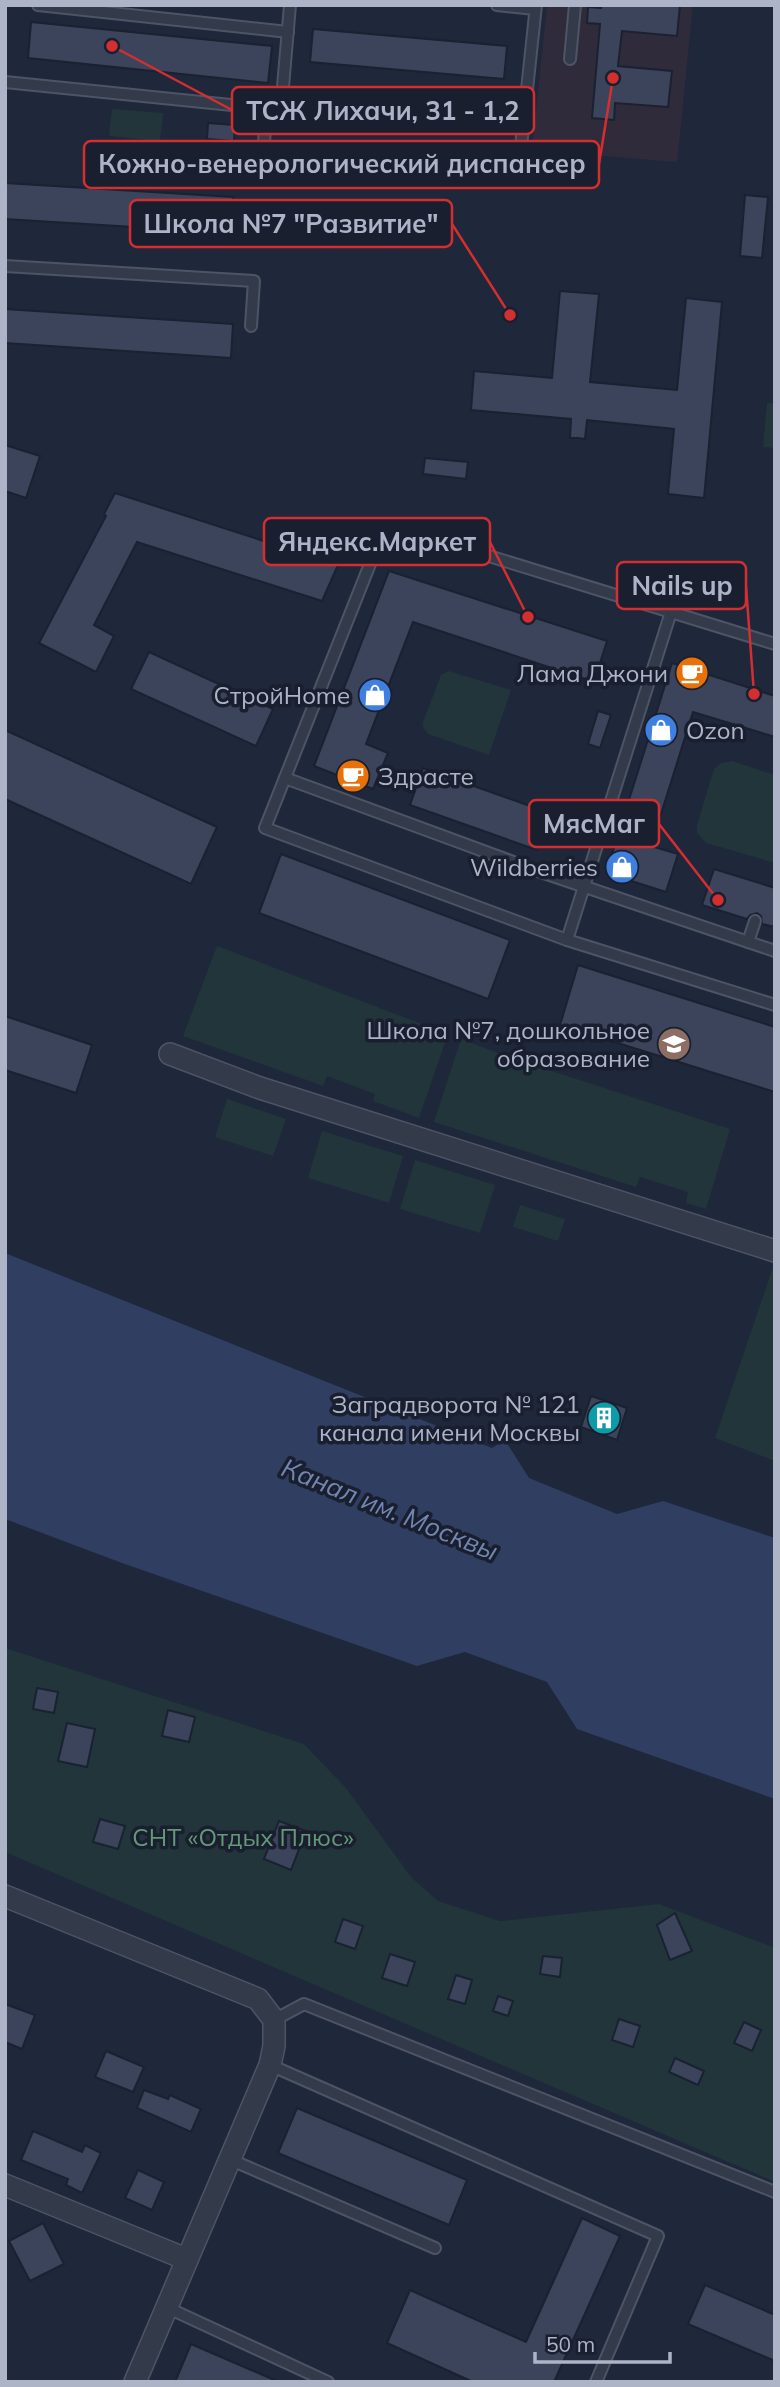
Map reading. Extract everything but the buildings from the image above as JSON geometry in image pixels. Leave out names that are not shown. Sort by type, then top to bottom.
[{"type":"street","points":[[170,1054],[260,1088],[775,1251]]},
{"type":"street","points":[[5,1896],[258,1999],[274,2020],[274,2046],[270,2065],[135,2382]]},
{"type":"street","points":[[5,2185],[186,2259]]},
{"type":"lane","points":[[38,5],[288,32]]},
{"type":"lane","points":[[5,82],[281,110],[290,5]]},
{"type":"lane","points":[[497,5],[536,7],[521,146]]},
{"type":"lane","points":[[570,59],[575,5]]},
{"type":"lane","points":[[262,161],[266,109]]},
{"type":"lane","points":[[5,266],[254,281],[251,326]]},
{"type":"lane","points":[[775,644],[401,528],[387,534],[376,548],[265,828],[567,940],[775,1005]]},
{"type":"lane","points":[[567,940],[671,612]]},
{"type":"lane","points":[[285,778],[583,887],[775,951]]},
{"type":"lane","points":[[748,942],[755,921]]},
{"type":"lane","points":[[274,2020],[304,2004],[775,2192]]},
{"type":"lane","points":[[270,2065],[658,2236],[596,2382]]},
{"type":"lane","points":[[229,2159],[435,2248]]},
{"type":"lane","points":[[166,2307],[328,2382]]},
{"type":"shaded area","points":[[547,5],[693,5],[677,162],[532,150]]},
{"type":"green space","points":[[112,109],[163,113],[160,141],[109,136]]},
{"type":"green space","points":[[767,403],[775,403],[775,448],[763,447]]},
{"type":"green space","points":[[449,671],[511,690],[489,755],[428,734],[423,727],[441,675]]},
{"type":"green space","points":[[732,761],[775,775],[775,863],[706,843],[697,833],[714,769],[721,763]]},
{"type":"green space","points":[[217,946],[448,1034],[419,1118],[373,1101],[375,1094],[327,1076],[323,1086],[183,1036]]},
{"type":"green space","points":[[461,1039],[730,1129],[706,1209],[686,1203],[688,1192],[640,1177],[636,1187],[434,1122]]},
{"type":"green space","points":[[227,1099],[286,1119],[273,1156],[215,1137]]},
{"type":"green space","points":[[322,1131],[403,1156],[389,1203],[308,1178]]},
{"type":"green space","points":[[415,1160],[495,1185],[480,1233],[400,1209]]},
{"type":"green space","points":[[520,1205],[565,1219],[558,1241],[513,1227]]},
{"type":"green space","points":[[775,1267],[775,1461],[715,1438]]},
{"type":"green space","name":"СНТ «Отдых Плюс»","points":[[5,1648],[304,1744],[346,1788],[411,1877],[438,1901],[500,1921],[659,1904],[775,1948],[775,2182],[5,1852]]},
{"type":"water","name":"Канал им. Москвы","points":[[5,1253],[492,1448],[505,1440],[529,1478],[617,1514],[663,1501],[775,1538],[775,1799],[577,1729],[547,1682],[465,1652],[417,1666],[122,1563],[5,1519]]},
{"type":"place","name":"ТСЖ Лихачи, 31 - 1,2","points":[[112,46]]},
{"type":"place","name":"Кожно-венерологический диспансер","points":[[613,78]]},
{"type":"place","name":"Школа №7 \"Развитие\"","points":[[510,315]]},
{"type":"place","name":"Яндекс.Маркет","points":[[528,617]]},
{"type":"place","name":"Лама Джони","points":[[692,673]]},
{"type":"place","name":"Nails up","points":[[754,694]]},
{"type":"place","name":"СтройHome","points":[[375,695]]},
{"type":"place","name":"Ozon","points":[[661,730]]},
{"type":"place","name":"Здрасте","points":[[353,776]]},
{"type":"place","name":"Wildberries","points":[[622,867]]},
{"type":"place","name":"МясМаг","points":[[718,900]]},
{"type":"place","name":"Школа №7, дошкольное образование","points":[[674,1044]]},
{"type":"place","name":"Заградворота № 121 канала имени Москвы","points":[[604,1418]]}]
